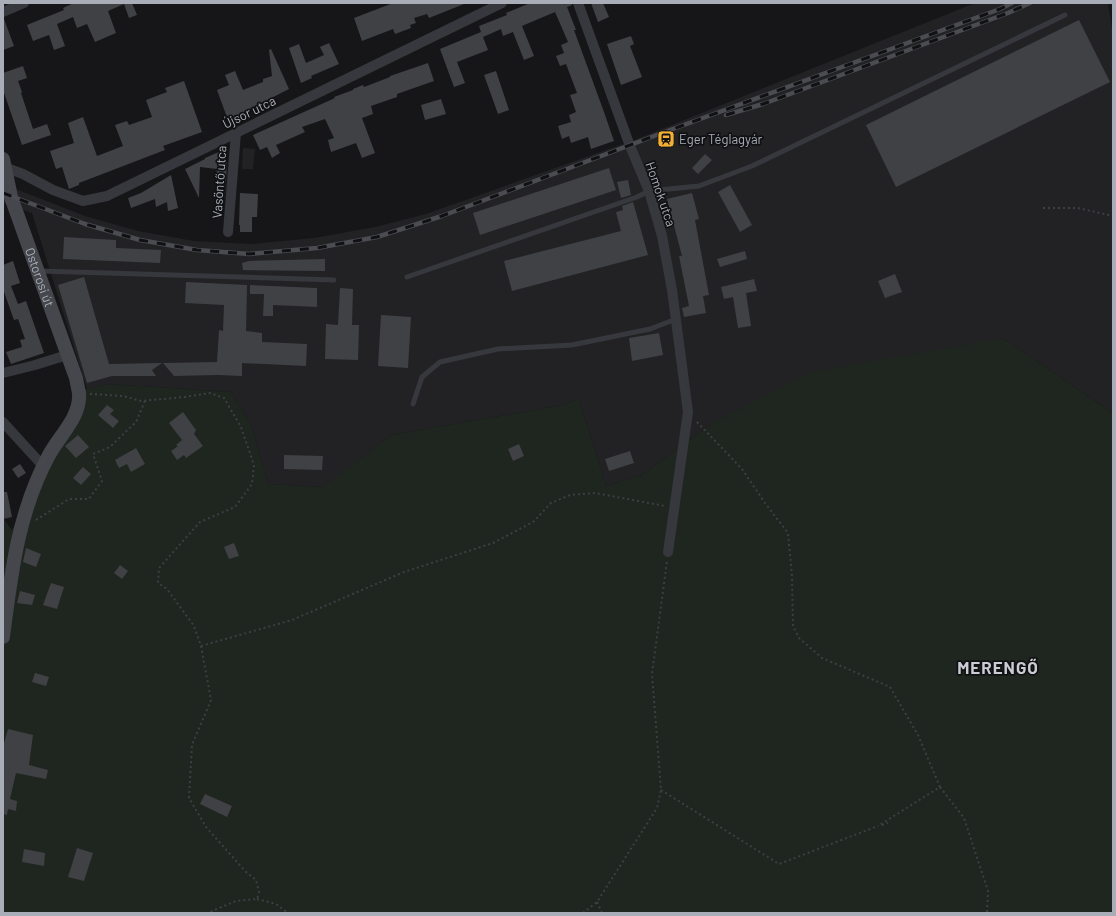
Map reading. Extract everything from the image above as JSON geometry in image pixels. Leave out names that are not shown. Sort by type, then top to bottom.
[{"type":"main road","name":"Ostorosi út","points":[[4,163],[11,196],[76,378],[79,394]]},
{"type":"main road","points":[[3,637],[9,586],[20,532],[33,489],[50,452],[70,424],[78,405],[79,394]]},
{"type":"street","points":[[3,12],[24,3]]},
{"type":"street","name":"Újsor utca","points":[[4,163],[53,190],[83,201],[107,196],[502,3]]},
{"type":"street","name":"Homok utca","points":[[578,3],[648,191],[662,236],[676,319],[688,412],[668,552]]},
{"type":"street","name":"Vasöntő utca","points":[[228,232],[236,134]]},
{"type":"street","points":[[3,373],[35,365],[67,354]]},
{"type":"street","points":[[3,422],[43,466]]},
{"type":"lane","points":[[406,276],[637,197],[648,191],[699,186],[752,166],[1065,15]]},
{"type":"lane","points":[[37,271],[334,280]]},
{"type":"lane","points":[[413,404],[422,377],[440,362],[498,349],[572,345],[650,328],[676,319]]},
{"type":"path","points":[[1043,208],[1078,208],[1113,216]]},
{"type":"path","points":[[79,394],[123,396],[145,401],[210,393],[224,398],[241,427],[254,465],[252,484],[235,507],[200,522],[159,568],[158,583],[167,589],[194,626],[201,646],[211,700],[192,745],[189,798],[206,827],[245,871],[256,880],[258,892],[257,899]]},
{"type":"path","points":[[20,532],[49,510],[69,499],[89,498],[102,481],[93,454],[110,447],[136,422],[145,401]]},
{"type":"path","points":[[688,412],[742,469],[788,532],[792,576],[793,626],[799,638],[822,658],[890,687],[918,735],[940,787],[964,818],[988,891],[987,913]]},
{"type":"path","points":[[201,646],[292,620],[404,572],[494,543],[533,522],[551,503],[570,495],[595,492],[674,507]]},
{"type":"path","points":[[583,913],[597,902],[657,808],[661,790],[652,674],[668,552]]},
{"type":"path","points":[[878,826],[940,787]]},
{"type":"path","points":[[661,790],[779,864],[888,823]]},
{"type":"path","points":[[210,913],[236,901],[257,899],[276,904],[288,913]]},
{"type":"path","points":[[597,902],[602,913]]},
{"type":"shaded area","points":[[975,3],[1108,3],[1113,35],[1113,413],[1002,338],[711,424],[642,475],[606,486],[579,399],[558,406],[391,435],[324,487],[268,484],[252,427],[231,392],[108,384],[87,389],[32,213],[3,203],[3,184],[85,216],[138,231],[194,241],[251,244],[314,238],[375,227],[426,214],[637,139]]},
{"type":"shaded area","points":[[243,148],[255,149],[253,169],[242,169]]},
{"type":"shaded area","points":[[216,181],[226,182],[225,198],[215,196]]},
{"type":"shaded area","points":[[1002,338],[1113,413],[1113,913],[3,913],[3,518],[12,530],[66,417],[72,402],[72,389],[87,389],[108,384],[231,392],[252,427],[268,484],[323,487],[391,435],[558,406],[579,399],[606,486],[642,475],[711,424],[810,372]]},
{"type":"building","points":[[74,3],[132,3],[137,15],[129,18],[124,4],[108,11],[116,33],[95,42],[87,24],[77,28],[73,17],[57,24],[65,46],[54,50],[49,35],[33,41],[27,25],[64,10],[63,8]]},
{"type":"building","points":[[393,3],[464,4],[429,18],[427,14],[414,18],[416,23],[410,25],[411,28],[395,34],[393,29],[362,41],[354,18]]},
{"type":"building","points":[[530,3],[572,3],[572,5],[567,7],[576,30],[574,30],[614,141],[591,149],[588,137],[571,143],[569,136],[562,139],[558,126],[571,122],[569,115],[576,112],[570,95],[577,93],[566,64],[560,66],[556,56],[564,53],[561,45],[568,42],[555,12],[522,26],[534,56],[524,60],[513,32],[503,36],[501,29],[483,37],[488,50],[457,62],[465,83],[454,87],[440,49],[481,32],[479,26],[507,15],[506,13]]},
{"type":"building","points":[[591,3],[603,3],[609,17],[598,22]]},
{"type":"building","points":[[3,19],[14,46],[3,50]]},
{"type":"building","points":[[1079,20],[1110,82],[896,187],[866,125]]},
{"type":"building","points":[[631,36],[634,44],[630,46],[642,77],[621,85],[607,44]]},
{"type":"building","points":[[329,43],[339,64],[311,76],[312,78],[301,83],[289,48],[299,44],[306,63],[324,55],[320,47]]},
{"type":"building","points":[[271,49],[289,89],[228,120],[217,90],[229,85],[225,75],[235,71],[243,90],[263,82],[263,79],[272,76],[269,50]]},
{"type":"building","points":[[428,63],[434,81],[397,94],[397,97],[371,106],[373,114],[362,118],[375,153],[362,158],[356,143],[331,152],[328,140],[334,138],[325,119],[302,127],[305,132],[276,145],[280,153],[272,158],[267,147],[260,150],[253,135],[353,89],[363,85],[364,87]]},
{"type":"building","points":[[23,66],[27,78],[18,81],[33,129],[47,124],[51,135],[22,145],[3,90],[3,73]]},
{"type":"building","points":[[496,71],[509,110],[498,114],[484,75]]},
{"type":"building","points":[[184,81],[202,132],[163,146],[165,150],[79,183],[79,185],[69,189],[62,167],[56,169],[50,151],[74,143],[68,123],[83,117],[97,156],[123,146],[115,125],[127,121],[129,125],[152,117],[146,100],[167,92],[165,88]]},
{"type":"building","points":[[441,99],[446,114],[425,120],[421,105]]},
{"type":"building","points":[[221,151],[227,161],[226,182],[216,181],[217,169],[200,167],[199,198],[185,169]]},
{"type":"building","points":[[705,154],[712,160],[698,174],[692,168]]},
{"type":"building","points":[[609,168],[616,190],[480,235],[473,213]]},
{"type":"building","points":[[171,175],[178,208],[168,211],[167,202],[156,207],[155,199],[131,208],[128,198],[141,193]]},
{"type":"building","points":[[628,180],[631,195],[621,198],[617,182]]},
{"type":"building","points":[[730,185],[752,225],[740,232],[718,192]]},
{"type":"building","points":[[240,193],[258,194],[257,217],[252,217],[252,232],[240,232]]},
{"type":"building","points":[[692,193],[699,219],[695,220],[709,295],[703,296],[706,313],[684,317],[682,308],[689,306],[679,256],[682,256],[667,199]]},
{"type":"building","points":[[633,202],[648,255],[512,291],[504,261],[621,231],[616,212],[623,210],[622,206]]},
{"type":"building","points":[[64,237],[116,240],[116,248],[161,250],[160,263],[63,259]]},
{"type":"building","points":[[745,251],[747,259],[720,267],[717,259]]},
{"type":"building","points":[[325,259],[325,271],[243,270],[242,263],[249,261]]},
{"type":"building","points":[[13,261],[20,283],[11,286],[18,304],[26,301],[44,353],[11,364],[6,352],[22,347],[20,340],[25,339],[18,319],[14,320],[3,289],[3,265]]},
{"type":"building","points":[[895,274],[902,292],[885,298],[878,281]]},
{"type":"building","points":[[84,277],[109,364],[162,363],[152,370],[156,376],[112,376],[87,383],[58,285]]},
{"type":"building","points":[[754,279],[757,291],[746,293],[751,326],[738,328],[733,297],[724,299],[721,287]]},
{"type":"building","points":[[186,282],[247,285],[246,331],[262,333],[262,342],[307,344],[306,366],[242,363],[242,376],[174,376],[163,363],[217,362],[219,330],[223,331],[224,305],[185,303]]},
{"type":"building","points":[[250,285],[317,288],[317,307],[273,305],[273,316],[263,316],[264,294],[250,294]]},
{"type":"building","points":[[340,288],[353,289],[352,325],[359,325],[358,360],[325,359],[326,324],[338,325]]},
{"type":"building","points":[[381,315],[411,317],[408,368],[378,366]]},
{"type":"building","points":[[659,333],[663,355],[632,361],[629,338]]},
{"type":"building","points":[[107,405],[114,410],[110,414],[119,421],[113,428],[98,415]]},
{"type":"building","points":[[183,412],[196,430],[194,434],[203,446],[186,458],[184,455],[177,460],[171,451],[178,446],[176,445],[182,440],[169,423]]},
{"type":"building","points":[[78,435],[89,447],[76,458],[65,446]]},
{"type":"building","points":[[519,444],[524,456],[513,461],[508,449]]},
{"type":"building","points":[[136,448],[145,464],[131,472],[127,464],[119,468],[115,460]]},
{"type":"building","points":[[630,451],[634,463],[609,471],[605,459]]},
{"type":"building","points":[[284,455],[323,456],[322,470],[284,469]]},
{"type":"building","points":[[20,464],[26,473],[18,478],[12,469]]},
{"type":"building","points":[[83,467],[91,474],[81,485],[73,478]]},
{"type":"building","points":[[3,492],[7,492],[12,517],[3,519]]},
{"type":"building","points":[[234,543],[239,556],[229,559],[224,547]]},
{"type":"building","points":[[26,548],[41,554],[36,567],[23,562]]},
{"type":"building","points":[[120,565],[128,571],[122,579],[114,573]]},
{"type":"building","points":[[51,583],[64,587],[57,609],[43,605]]},
{"type":"building","points":[[20,591],[35,595],[32,605],[17,603]]},
{"type":"building","points":[[35,673],[49,677],[46,686],[32,682]]},
{"type":"building","points":[[8,729],[33,735],[29,765],[48,770],[46,779],[16,773],[10,799],[17,801],[16,811],[8,809],[7,815],[3,814],[3,747]]},
{"type":"building","points":[[205,794],[232,806],[227,817],[200,804]]},
{"type":"building","points":[[77,848],[93,853],[84,881],[68,877]]},
{"type":"building","points":[[24,849],[45,853],[44,866],[22,862]]},
{"type":"railway","points":[[3,193],[85,224],[140,240],[197,250],[249,254],[317,248],[377,237],[442,216],[662,133],[1000,9],[1012,3]]},
{"type":"railway","points":[[726,115],[763,104],[1008,13],[1030,3]]},
{"type":"place","name":"Eger Téglagyár","points":[[666,139]]},
{"type":"district","name":"MERENGŐ","points":[[998,668]]}]
